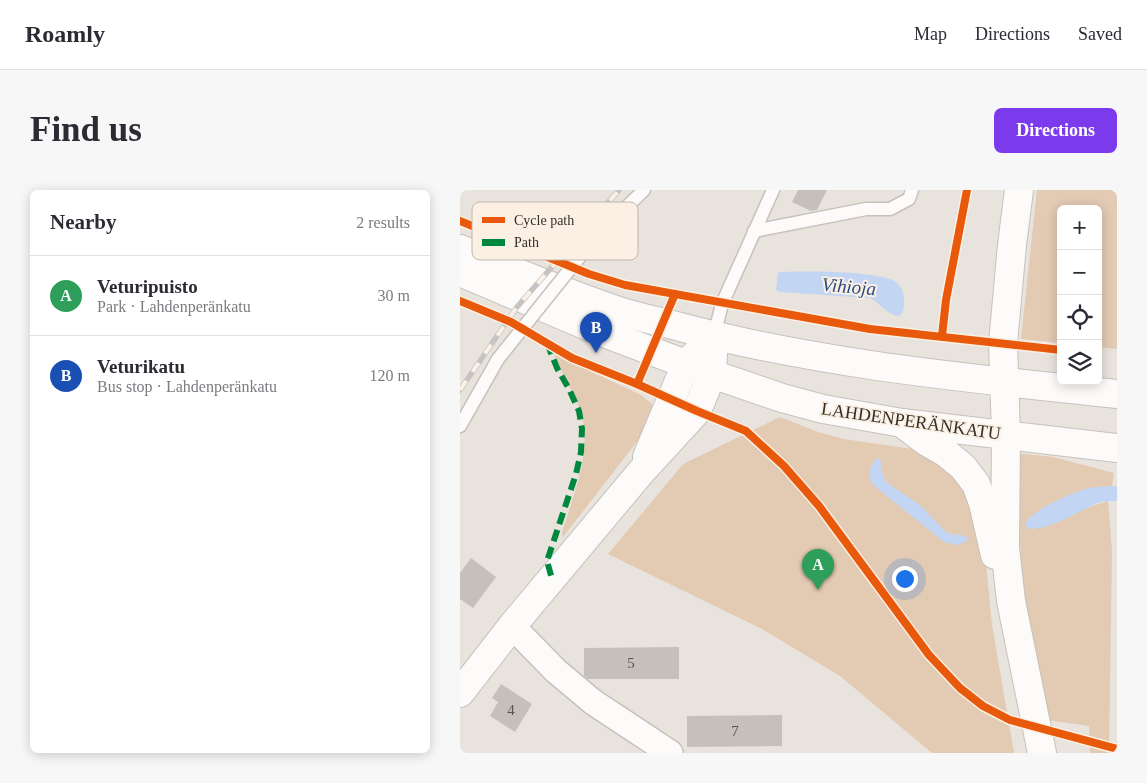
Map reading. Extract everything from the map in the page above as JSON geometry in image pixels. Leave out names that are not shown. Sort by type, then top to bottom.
[{"type":"main road","points":[[1019,190],[1003,343],[1006,435],[1005,548],[1011,601],[1042,753]]},
{"type":"main road","points":[[460,249],[472,254]]},
{"type":"main road","points":[[487,260],[578,297],[624,312],[714,336],[821,357],[1004,382],[1117,394]]},
{"type":"main road","name":"LAHDENPERÄNKATU","points":[[460,272],[604,332],[712,374],[782,398],[823,409],[902,423],[1117,448]]},
{"type":"main road","points":[[641,472],[686,364],[714,336]]},
{"type":"main road","points":[[460,693],[512,626],[641,472],[697,411],[712,374],[714,336]]},
{"type":"main road","points":[[902,423],[963,467],[976,484],[983,503],[992,549],[1011,601]]},
{"type":"street","points":[[512,626],[556,671],[594,702],[670,753]]},
{"type":"lane","points":[[632,202],[644,190]]},
{"type":"lane","points":[[714,336],[722,304],[773,190]]},
{"type":"lane","points":[[754,231],[866,209],[890,209],[908,199],[912,190]]},
{"type":"lane","points":[[460,426],[498,359],[577,260]]},
{"type":"shaded area","points":[[1037,190],[1117,190],[1117,349],[1102,347],[1102,205],[1057,205],[1057,343],[1021,339]]},
{"type":"shaded area","points":[[554,354],[641,395],[652,404],[652,409],[639,439],[563,537],[562,533],[580,472],[585,440],[580,410]]},
{"type":"shaded area","points":[[780,417],[818,432],[844,439],[912,449],[932,456],[957,479],[968,497],[984,543],[992,625],[1014,753],[932,753],[840,676],[762,629],[608,554],[683,464]]},
{"type":"shaded area","points":[[1015,453],[1053,457],[1114,473],[1112,486],[1086,489],[1068,496],[1041,509],[1025,526],[1032,529],[1057,522],[1083,509],[1108,501],[1112,550],[1109,753],[1090,753],[1089,726],[1047,720],[1022,577]]},
{"type":"water","name":"Vihioja","points":[[842,272],[889,279],[897,283],[902,289],[904,300],[903,312],[899,316],[895,315],[870,298],[780,292],[776,290],[778,273]]},
{"type":"water","points":[[877,458],[880,459],[886,482],[920,505],[947,533],[965,536],[968,538],[967,541],[958,545],[944,542],[873,485],[870,471],[872,464]]},
{"type":"water","points":[[1117,486],[1117,501],[1098,503],[1061,521],[1040,528],[1025,526],[1028,520],[1041,509],[1078,491],[1089,488]]},
{"type":"building","points":[[798,190],[827,190],[817,210],[811,211],[792,202]]},
{"type":"building","points":[[471,558],[496,577],[473,608],[460,599],[460,573]]},
{"type":"building","points":[[679,647],[679,679],[588,679],[584,676],[584,648]]},
{"type":"building","points":[[501,684],[532,704],[515,732],[490,716],[498,702],[492,698]]},
{"type":"building","points":[[782,715],[782,746],[687,747],[687,716]]},
{"type":"railway","points":[[609,202],[619,190]]},
{"type":"railway","points":[[460,390],[517,307],[558,260]]},
{"type":"marked path","points":[[547,343],[557,368],[579,411],[582,429],[581,452],[576,474],[547,561],[552,579]]},
{"type":"cycle path","points":[[942,336],[946,300],[967,190]]},
{"type":"cycle path","points":[[460,221],[472,226]]},
{"type":"cycle path","points":[[555,260],[589,274],[625,285],[870,329],[1057,350]]},
{"type":"cycle path","points":[[637,384],[675,294]]},
{"type":"cycle path","points":[[460,301],[511,322],[572,358],[746,431],[784,466],[819,506],[929,655],[960,688],[983,706],[1010,720],[1117,749]]},
{"type":"place","name":"Veturikatu","points":[[596,353]]},
{"type":"place","name":"Veturipuisto","points":[[818,590]]}]
